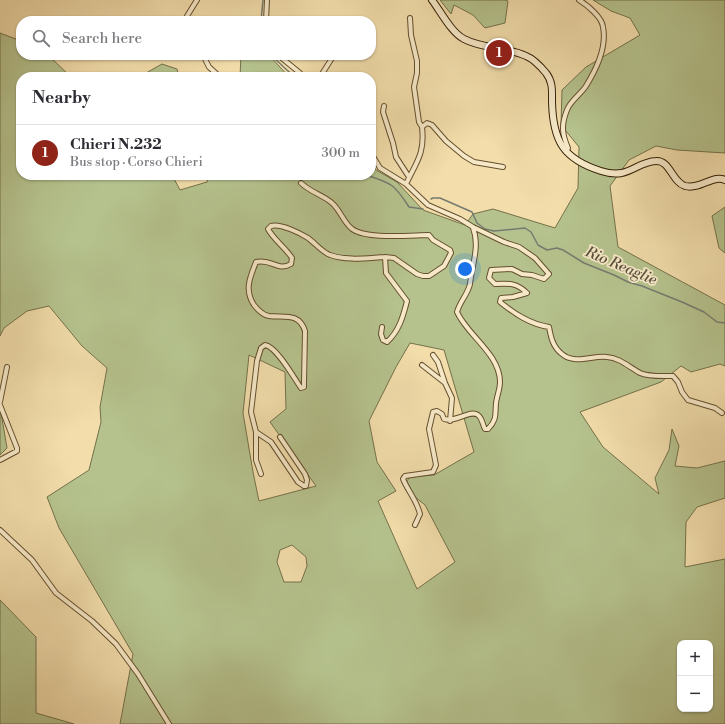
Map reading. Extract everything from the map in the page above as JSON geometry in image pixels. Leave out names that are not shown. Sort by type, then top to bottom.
[{"type":"main road","points":[[432,0],[452,28],[464,39],[526,56],[544,70],[552,84],[553,119],[556,136],[566,152],[587,165],[602,172],[617,174],[625,173],[646,163],[657,161],[666,164],[676,179],[682,185],[689,187],[697,187],[716,179],[725,180]]},
{"type":"street","points":[[187,16],[197,0]]},
{"type":"street","points":[[266,16],[267,0]]},
{"type":"street","points":[[566,152],[568,148],[562,132],[567,109],[586,85],[600,60],[603,39],[603,26],[588,6],[579,0]]},
{"type":"street","points":[[406,184],[421,153],[423,141],[422,127],[419,122],[414,87],[417,73],[417,62],[411,36],[410,18]]},
{"type":"street","points":[[206,60],[209,67],[214,72]]},
{"type":"street","points":[[284,60],[299,72]]},
{"type":"street","points":[[323,72],[331,60]]},
{"type":"street","points":[[384,106],[383,112],[396,157],[409,177]]},
{"type":"street","points":[[422,127],[427,123],[432,125],[446,141],[474,162],[502,167]]},
{"type":"street","points":[[376,161],[380,168],[406,184],[428,205],[460,219],[504,242],[519,247],[535,258],[549,274],[544,279],[532,275],[522,274],[512,269],[491,270],[489,278],[495,284],[511,282],[522,287],[527,293],[513,297],[501,298],[500,302],[524,320],[539,326],[549,327],[551,338],[555,346],[563,355],[577,359],[606,357],[625,363],[640,373],[657,376],[673,376],[688,400],[715,408],[722,413]]},
{"type":"street","points":[[261,474],[256,460],[256,432],[251,412],[257,361],[261,348],[265,345],[270,346],[286,365],[300,388],[304,387],[304,325],[297,319],[291,317],[267,316],[258,311],[250,299],[248,289],[250,276],[256,262],[264,260],[280,267],[291,264],[292,258],[288,252],[272,237],[268,229],[270,226],[275,224],[295,231],[308,238],[328,254],[344,259],[394,258],[417,274],[423,276],[429,276],[440,270],[451,253],[450,250],[433,240],[430,235],[377,236],[356,232],[350,227],[332,203],[308,190],[301,184]]},
{"type":"street","points":[[415,525],[420,514],[418,506],[408,491],[403,479],[405,476],[433,472],[436,465],[429,429],[433,412],[437,411],[442,414],[444,419],[450,421],[473,413],[478,415],[483,421],[485,429],[488,429],[495,418],[500,382],[498,368],[480,341],[466,326],[457,312],[459,304],[469,290],[477,244],[473,227]]},
{"type":"street","points":[[382,327],[381,334],[383,340],[386,342],[393,336],[402,320],[407,301],[386,273],[385,257]]},
{"type":"street","points":[[433,354],[438,362],[452,398],[450,421]]},
{"type":"street","points":[[422,365],[445,383]]},
{"type":"street","points":[[0,402],[7,367]]},
{"type":"street","points":[[0,406],[17,451],[0,460]]},
{"type":"street","points":[[256,432],[271,442],[298,482],[306,486],[307,480],[305,474],[280,437]]},
{"type":"street","points":[[0,530],[32,560],[56,593],[92,621],[116,644],[138,674],[169,724]]},
{"type":"green space","points":[[440,0],[508,1],[505,23],[485,28],[473,15],[454,5],[451,14]]},
{"type":"green space","points":[[593,0],[725,0],[725,153],[677,150],[656,146],[629,160],[610,186],[618,247],[725,305],[725,366],[720,364],[691,372],[681,366],[661,382],[580,412],[603,447],[659,494],[655,478],[669,450],[672,429],[679,446],[675,466],[697,468],[725,461],[725,498],[697,507],[686,522],[685,567],[725,559],[725,724],[120,724],[133,654],[59,528],[47,497],[89,470],[101,422],[100,407],[107,368],[82,346],[49,306],[27,311],[4,328],[0,336],[0,33],[16,39],[16,60],[53,60],[66,72],[16,72],[16,180],[175,180],[180,190],[207,182],[208,180],[376,180],[376,170],[397,182],[423,210],[465,225],[473,214],[493,209],[555,228],[578,188],[579,147],[561,125],[562,90],[586,67],[640,35],[630,18],[611,11]],"holes":[[[410,343],[444,350],[474,452],[434,475],[410,477],[406,482],[415,497],[425,505],[455,562],[417,589],[378,501],[396,491],[377,462],[369,421],[396,367]],[[249,355],[285,372],[286,409],[270,422],[316,486],[259,501],[243,413]],[[292,545],[306,557],[307,566],[301,582],[284,582],[277,562],[280,550]]]},
{"type":"green space","points":[[241,60],[274,60],[284,72],[240,72]]},
{"type":"green space","points":[[162,64],[177,69],[178,72],[148,72]]},
{"type":"green space","points":[[725,207],[725,253],[719,248],[712,216]]},
{"type":"green space","points":[[0,407],[7,448],[0,455]]},
{"type":"green space","points":[[0,600],[36,637],[36,713],[74,724],[0,724]]},
{"type":"waterway","name":"Rio Reaglie","points":[[261,16],[263,0]]},
{"type":"waterway","name":"Rio Reaglie","points":[[276,60],[289,72]]},
{"type":"waterway","name":"Rio Reaglie","points":[[376,178],[382,180],[396,189],[409,207],[423,209]]},
{"type":"waterway","name":"Rio Reaglie","points":[[431,199],[440,198],[472,212],[477,223],[485,229],[494,231],[525,228],[531,232],[538,245],[547,250],[557,248],[563,250],[584,263],[628,282],[682,302],[704,312],[717,322],[725,323]]},
{"type":"place","name":"Chieri N.232","points":[[499,53]]}]
